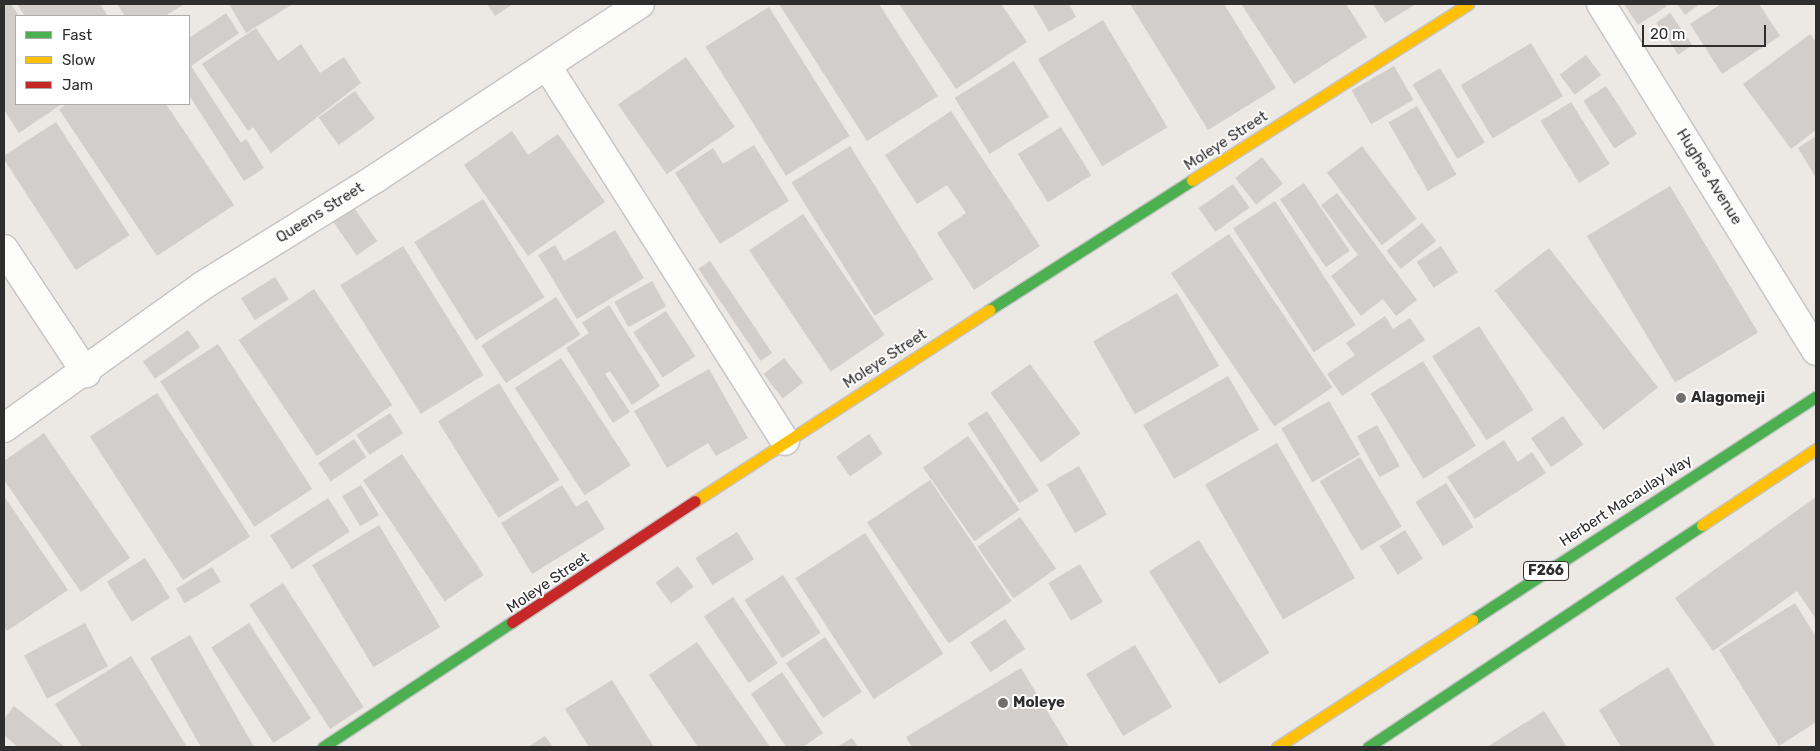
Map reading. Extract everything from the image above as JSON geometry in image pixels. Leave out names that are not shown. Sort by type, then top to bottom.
[{"type":"main road","name":"Moleye Street","points":[[323,747],[784,441],[1468,4]]},
{"type":"main road","name":"Herbert Macaulay Way","points":[[1277,747],[1816,397]]},
{"type":"main road","points":[[1368,747],[1816,449]]},
{"type":"street","name":"Queens Street","points":[[4,428],[86,373],[202,286],[547,66],[640,4]]},
{"type":"street","name":"Hughes Avenue","points":[[1601,4],[1816,351]]},
{"type":"street","points":[[547,66],[784,441]]},
{"type":"street","points":[[4,249],[86,373]]},
{"type":"building","points":[[4,4],[11,4],[18,15],[15,15],[15,105],[61,105],[19,133],[4,110]]},
{"type":"building","points":[[17,4],[100,4],[107,15],[24,15]]},
{"type":"building","points":[[117,4],[185,4],[167,15],[124,15]]},
{"type":"building","points":[[229,4],[293,4],[246,33]]},
{"type":"building","points":[[487,4],[513,4],[495,16]]},
{"type":"building","points":[[779,4],[879,4],[938,96],[867,141]]},
{"type":"building","points":[[899,4],[1001,4],[1027,42],[956,89]]},
{"type":"building","points":[[1069,4],[1076,17],[1049,32],[1033,5]]},
{"type":"building","points":[[1130,4],[1224,4],[1276,88],[1208,130]]},
{"type":"building","points":[[1241,4],[1346,4],[1367,37],[1294,84]]},
{"type":"building","points":[[1373,4],[1416,4],[1385,23]]},
{"type":"building","points":[[1624,4],[1665,4],[1667,6],[1638,25]]},
{"type":"building","points":[[1677,4],[1700,4],[1685,15]]},
{"type":"building","points":[[1721,4],[1759,4],[1780,36],[1722,74],[1690,24]]},
{"type":"building","points":[[769,7],[850,136],[786,176],[705,47]]},
{"type":"building","points":[[226,13],[239,33],[191,66],[241,143],[246,139],[264,168],[244,181],[190,97],[190,37]]},
{"type":"building","points":[[1670,13],[1692,45],[1678,55],[1656,23]]},
{"type":"building","points":[[1103,20],[1167,127],[1102,166],[1038,59]]},
{"type":"building","points":[[256,28],[278,61],[301,44],[320,73],[344,57],[361,83],[271,153],[253,127],[248,131],[202,64]]},
{"type":"building","points":[[1810,34],[1816,42],[1816,130],[1791,149],[1743,84]]},
{"type":"building","points":[[1531,43],[1563,96],[1493,138],[1461,85]]},
{"type":"building","points":[[1586,55],[1601,75],[1575,95],[1560,75]]},
{"type":"building","points":[[686,57],[735,127],[667,174],[618,105]]},
{"type":"building","points":[[1014,61],[1049,117],[990,154],[955,98]]},
{"type":"building","points":[[1394,66],[1414,100],[1371,124],[1352,90]]},
{"type":"building","points":[[1440,68],[1485,143],[1457,159],[1413,84]]},
{"type":"building","points":[[1606,86],[1637,134],[1614,149],[1583,101]]},
{"type":"building","points":[[355,91],[375,119],[339,145],[319,117]]},
{"type":"building","points":[[1571,102],[1610,164],[1579,183],[1540,121]]},
{"type":"building","points":[[65,105],[167,105],[234,205],[157,256],[59,109]]},
{"type":"building","points":[[1417,106],[1456,174],[1428,191],[1388,122]]},
{"type":"building","points":[[951,111],[1040,246],[974,290],[937,233],[966,213],[947,185],[917,204],[885,155]]},
{"type":"building","points":[[56,122],[130,235],[76,270],[4,159],[4,156]]},
{"type":"building","points":[[1061,127],[1091,175],[1048,202],[1018,154]]},
{"type":"building","points":[[512,131],[528,155],[558,134],[605,202],[528,256],[464,165]]},
{"type":"building","points":[[1816,136],[1816,178],[1798,148]]},
{"type":"building","points":[[754,145],[789,201],[720,244],[675,173],[713,148],[723,164]]},
{"type":"building","points":[[850,146],[933,279],[875,316],[791,183]]},
{"type":"building","points":[[1362,146],[1417,219],[1382,245],[1327,172]]},
{"type":"building","points":[[1262,157],[1283,184],[1256,205],[1235,178]]},
{"type":"building","points":[[1304,183],[1350,251],[1326,267],[1280,199]]},
{"type":"building","points":[[1233,184],[1250,208],[1215,232],[1199,208]]},
{"type":"building","points":[[1670,186],[1758,333],[1675,383],[1587,236]]},
{"type":"building","points":[[1337,193],[1417,300],[1396,316],[1383,299],[1361,316],[1331,276],[1358,255],[1321,205]]},
{"type":"building","points":[[483,199],[544,297],[476,340],[414,242]]},
{"type":"building","points":[[1275,201],[1356,325],[1314,352],[1233,228]]},
{"type":"building","points":[[352,205],[377,241],[357,255],[332,219]]},
{"type":"building","points":[[803,214],[885,335],[831,371],[749,250]]},
{"type":"building","points":[[1422,223],[1436,241],[1401,269],[1387,251]]},
{"type":"building","points":[[615,230],[644,278],[577,319],[538,255],[555,245],[564,261]]},
{"type":"building","points":[[1229,234],[1332,387],[1274,427],[1171,273]]},
{"type":"building","points":[[403,246],[484,375],[421,414],[340,285]]},
{"type":"building","points":[[1441,246],[1458,272],[1434,288],[1417,262]]},
{"type":"building","points":[[1549,248],[1658,387],[1604,430],[1495,290]]},
{"type":"building","points":[[710,261],[772,353],[760,361],[698,269]]},
{"type":"building","points":[[275,277],[289,299],[255,320],[241,298]]},
{"type":"building","points":[[652,281],[666,306],[628,327],[614,302]]},
{"type":"building","points":[[314,289],[392,405],[317,456],[239,340]]},
{"type":"building","points":[[1177,293],[1219,366],[1135,414],[1093,342]]},
{"type":"building","points":[[556,297],[581,335],[506,383],[481,345]]},
{"type":"building","points":[[609,305],[660,386],[632,405],[610,371],[605,374],[630,412],[613,423],[566,348],[589,333],[582,323]]},
{"type":"building","points":[[666,311],[695,356],[663,378],[633,332]]},
{"type":"building","points":[[1385,316],[1393,329],[1410,318],[1425,340],[1342,396],[1327,374],[1355,355],[1346,343]]},
{"type":"building","points":[[1479,326],[1533,410],[1486,440],[1432,356]]},
{"type":"building","points":[[188,330],[200,347],[155,379],[143,362]]},
{"type":"building","points":[[218,344],[312,489],[254,527],[160,382]]},
{"type":"building","points":[[561,358],[631,465],[585,495],[515,388]]},
{"type":"building","points":[[784,358],[803,382],[783,398],[764,374]]},
{"type":"building","points":[[1423,361],[1476,446],[1423,479],[1370,394]]},
{"type":"building","points":[[1030,364],[1081,434],[1041,462],[990,393]]},
{"type":"building","points":[[709,369],[748,438],[716,456],[708,443],[667,468],[634,411]]},
{"type":"building","points":[[1228,376],[1259,430],[1174,479],[1143,425]]},
{"type":"building","points":[[499,383],[559,480],[498,518],[438,421]]},
{"type":"building","points":[[157,393],[250,536],[183,580],[90,437]]},
{"type":"building","points":[[1329,401],[1360,455],[1312,482],[1281,428]]},
{"type":"building","points":[[987,411],[1039,491],[1019,503],[968,424]]},
{"type":"building","points":[[390,413],[403,433],[370,455],[356,435]]},
{"type":"building","points":[[1563,416],[1583,445],[1551,467],[1531,438]]},
{"type":"building","points":[[1377,425],[1400,466],[1380,477],[1357,436]]},
{"type":"building","points":[[44,433],[130,558],[81,592],[4,480],[4,461]]},
{"type":"building","points":[[869,434],[883,454],[850,477],[836,457]]},
{"type":"building","points":[[968,436],[1020,510],[975,541],[923,468]]},
{"type":"building","points":[[354,439],[366,457],[331,481],[318,463]]},
{"type":"building","points":[[1504,440],[1518,462],[1532,452],[1546,473],[1475,519],[1447,477]]},
{"type":"building","points":[[1277,443],[1355,578],[1283,620],[1205,484]]},
{"type":"building","points":[[402,454],[484,575],[445,601],[363,480]]},
{"type":"building","points":[[1360,457],[1402,526],[1361,551],[1320,481]]},
{"type":"building","points":[[1079,466],[1107,514],[1075,533],[1047,484]]},
{"type":"building","points":[[930,480],[1012,601],[949,644],[867,522]]},
{"type":"building","points":[[1446,483],[1474,527],[1443,546],[1415,502]]},
{"type":"building","points":[[361,485],[379,515],[360,526],[342,496]]},
{"type":"building","points":[[562,485],[576,507],[587,500],[605,529],[532,574],[501,523]]},
{"type":"building","points":[[4,496],[68,590],[7,631],[4,626]]},
{"type":"building","points":[[1816,497],[1816,619],[1797,591],[1713,651],[1675,598]]},
{"type":"building","points":[[328,498],[350,532],[292,569],[270,536]]},
{"type":"building","points":[[1020,517],[1056,569],[1014,598],[977,547]]},
{"type":"building","points":[[379,525],[440,627],[373,667],[312,565]]},
{"type":"building","points":[[1405,530],[1423,559],[1398,575],[1380,546]]},
{"type":"building","points":[[737,532],[754,559],[712,585],[695,558]]},
{"type":"building","points":[[865,533],[943,654],[874,699],[795,578]]},
{"type":"building","points":[[1199,540],[1269,653],[1219,684],[1149,571]]},
{"type":"building","points":[[145,558],[170,598],[132,622],[107,582]]},
{"type":"building","points":[[1080,564],[1103,602],[1071,621],[1048,583]]},
{"type":"building","points":[[678,566],[694,587],[671,604],[656,583]]},
{"type":"building","points":[[212,567],[221,582],[185,603],[176,589]]},
{"type":"building","points":[[783,575],[821,633],[782,658],[744,600]]},
{"type":"building","points":[[283,583],[364,707],[330,729],[249,605]]},
{"type":"building","points":[[733,597],[778,663],[749,683],[704,617]]},
{"type":"building","points":[[1795,603],[1816,637],[1816,722],[1779,746],[1719,650]]},
{"type":"building","points":[[1005,619],[1025,649],[990,672],[970,642]]},
{"type":"building","points":[[85,623],[108,666],[47,699],[24,655]]},
{"type":"building","points":[[249,623],[311,719],[273,743],[211,648]]},
{"type":"building","points":[[190,635],[254,747],[201,747],[150,658]]},
{"type":"building","points":[[825,637],[862,692],[823,718],[786,663]]},
{"type":"building","points":[[697,642],[770,747],[698,747],[649,675]]},
{"type":"building","points":[[1135,645],[1172,707],[1123,736],[1086,674]]},
{"type":"building","points":[[131,656],[187,747],[82,747],[55,704]]},
{"type":"building","points":[[1668,667],[1716,747],[1621,747],[1599,710]]},
{"type":"building","name":"Moleye","points":[[1021,668],[1069,747],[912,747],[906,737]]},
{"type":"building","points":[[782,672],[823,733],[803,747],[786,747],[751,694]]},
{"type":"building","points":[[612,680],[654,747],[589,747],[565,709]]},
{"type":"building","points":[[14,706],[65,747],[18,747],[4,735],[4,719]]},
{"type":"building","points":[[1544,711],[1567,747],[1487,747]]},
{"type":"building","points":[[545,736],[553,747],[528,747]]},
{"type":"building","points":[[852,738],[858,747],[837,747]]},
{"type":"traffic: fast","points":[[989,310],[1192,180]]},
{"type":"traffic: fast","points":[[1472,620],[1816,397]]},
{"type":"traffic: fast","points":[[1368,747],[1702,525]]},
{"type":"traffic: fast","points":[[323,747],[512,622]]},
{"type":"traffic: slow","points":[[1192,180],[1468,4]]},
{"type":"traffic: slow","points":[[695,501],[989,310]]},
{"type":"traffic: slow","points":[[1702,525],[1816,449]]},
{"type":"traffic: slow","points":[[1277,747],[1472,620]]},
{"type":"traffic: jam","points":[[512,622],[695,501]]},
{"type":"place","name":"Alagomeji","points":[[1681,398]]},
{"type":"place","name":"Moleye","points":[[1003,703]]}]
